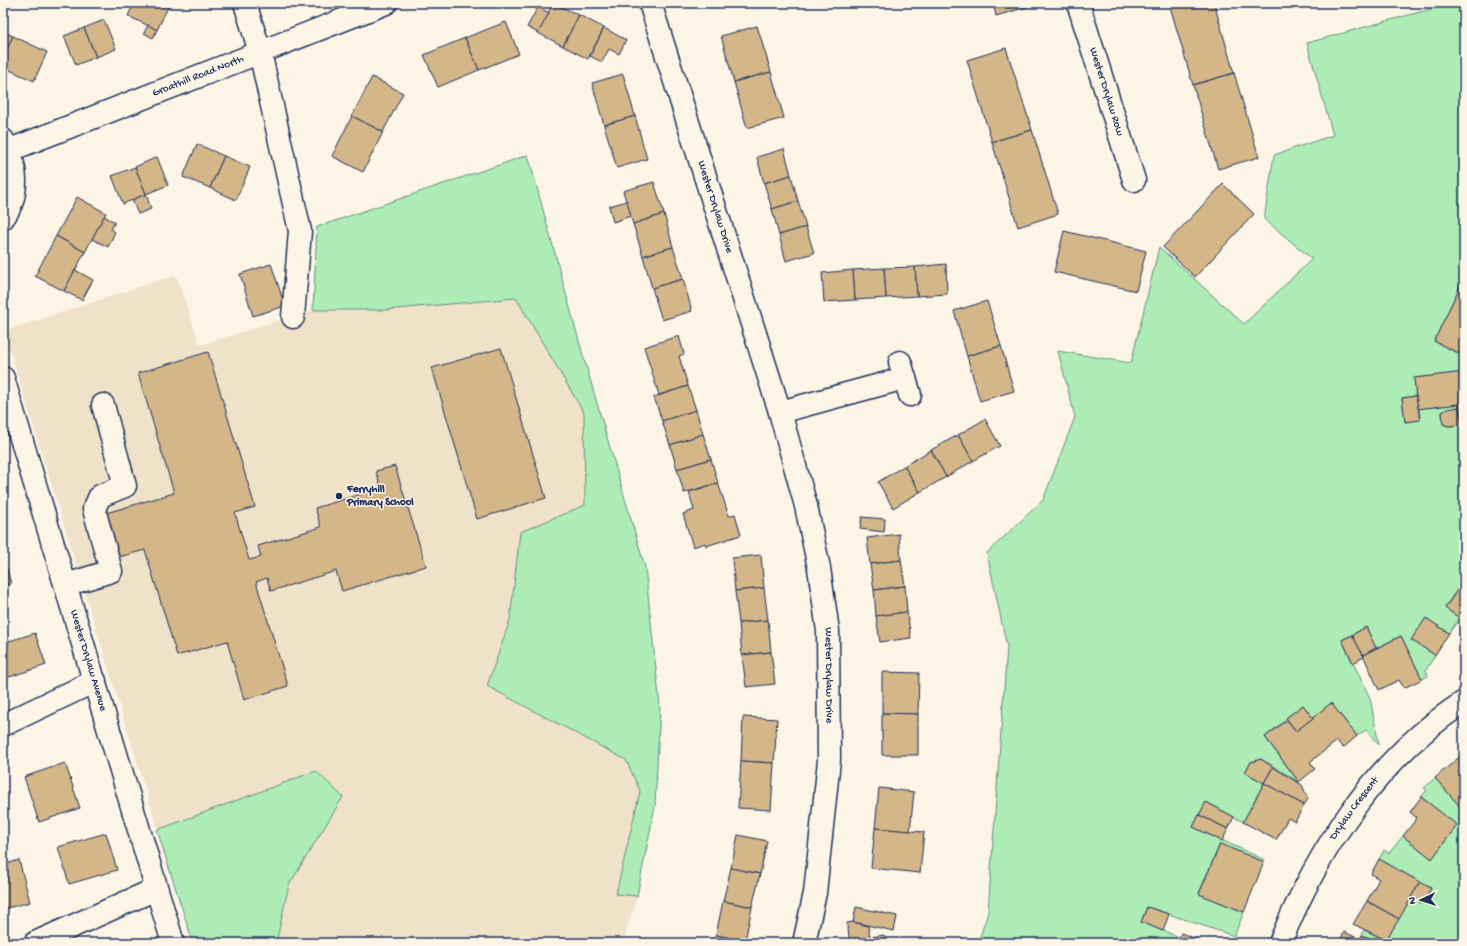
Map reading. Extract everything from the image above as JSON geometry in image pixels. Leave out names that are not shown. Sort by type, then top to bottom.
[{"type":"street","points":[[245,3],[260,52],[300,232],[293,316]]},
{"type":"street","name":"Groathill Road North","points":[[3,218],[14,196],[15,172],[6,145],[260,52],[386,3]]},
{"type":"street","name":"Wester Drylaw Drive","points":[[650,3],[780,412],[806,506],[819,568],[828,631],[829,760],[815,893],[804,943]]},
{"type":"street","name":"Wester Drylaw Row","points":[[1078,3],[1134,180]]},
{"type":"street","name":"Wester Drylaw Avenue","points":[[3,378],[173,943]]},
{"type":"street","points":[[780,412],[905,378]]},
{"type":"street","points":[[66,585],[111,571],[94,509],[100,496],[125,486],[103,405]]},
{"type":"street","points":[[3,725],[95,682]]},
{"type":"street","name":"Drylaw Crescent","points":[[1280,943],[1312,876],[1344,822],[1378,777],[1413,740],[1440,717],[1464,702]]},
{"type":"street","points":[[35,943],[156,889]]},
{"type":"shaded area","name":"Ferryhill Primary School","points":[[528,155],[582,352],[645,567],[660,706],[655,806],[637,896],[623,943],[193,943],[4,331],[176,275],[200,345],[313,310],[317,227]]},
{"type":"green space","points":[[1452,3],[1464,3],[1464,278],[1434,341],[1460,354],[1462,373],[1414,378],[1416,396],[1402,398],[1405,422],[1420,420],[1419,408],[1459,404],[1459,407],[1447,409],[1442,412],[1443,424],[1448,426],[1462,425],[1464,449],[1464,497],[1462,497],[1464,508],[1464,583],[1462,582],[1445,607],[1460,618],[1449,633],[1426,618],[1412,640],[1435,655],[1426,670],[1428,676],[1422,679],[1401,636],[1376,648],[1366,627],[1342,640],[1370,698],[1379,745],[1366,730],[1357,736],[1331,703],[1313,718],[1303,705],[1265,737],[1299,782],[1261,759],[1251,762],[1245,772],[1264,783],[1243,822],[1206,802],[1193,827],[1265,860],[1264,862],[1220,844],[1199,893],[1244,912],[1234,936],[1147,907],[1141,922],[1179,937],[1177,943],[1162,939],[1160,943],[978,943],[988,912],[1007,647],[987,553],[1043,500],[1075,417],[1058,351],[1131,363],[1159,247],[1244,324],[1312,259],[1264,219],[1274,155],[1333,135],[1307,43]]},
{"type":"green space","points":[[528,155],[582,352],[645,567],[660,706],[655,806],[637,896],[616,894],[640,791],[626,760],[487,686],[510,620],[520,532],[585,505],[584,413],[516,298],[385,310],[313,310],[317,227]]},
{"type":"green space","points":[[316,771],[343,797],[289,885],[276,943],[193,943],[157,830]]},
{"type":"green space","points":[[1435,778],[1464,811],[1464,943],[1381,943],[1362,935],[1364,930],[1386,940],[1411,897],[1423,904],[1431,888],[1379,859],[1384,850],[1389,853],[1403,836],[1432,858],[1457,826],[1421,797],[1427,790],[1424,788]]},
{"type":"building","points":[[134,3],[170,3],[157,30],[128,16]]},
{"type":"building","points":[[553,3],[579,15],[563,46],[538,33]]},
{"type":"building","points":[[993,3],[1034,3],[1034,5],[996,16]]},
{"type":"building","points":[[1169,3],[1214,3],[1234,73],[1193,85]]},
{"type":"building","points":[[538,7],[549,13],[538,33],[527,27]]},
{"type":"building","points":[[579,15],[604,28],[588,59],[563,46]]},
{"type":"building","points":[[104,20],[116,49],[96,57],[84,28]]},
{"type":"building","points":[[506,22],[519,54],[479,70],[465,38]]},
{"type":"building","points":[[148,25],[157,30],[153,38],[144,33]]},
{"type":"building","points":[[757,26],[771,72],[734,82],[721,36]]},
{"type":"building","points":[[84,28],[96,57],[76,65],[64,36]]},
{"type":"building","points":[[604,28],[626,40],[619,54],[609,49],[602,62],[590,56]]},
{"type":"building","points":[[3,31],[13,36],[3,58]]},
{"type":"building","points":[[13,36],[47,52],[34,81],[3,67],[3,58]]},
{"type":"building","points":[[465,38],[479,70],[438,87],[424,55]]},
{"type":"building","points":[[1006,48],[1032,130],[992,142],[967,60]]},
{"type":"building","points":[[771,72],[784,118],[747,128],[734,82]]},
{"type":"building","points":[[1234,73],[1259,157],[1218,169],[1193,85]]},
{"type":"building","points":[[623,74],[635,116],[604,125],[592,83]]},
{"type":"building","points":[[372,77],[403,93],[383,132],[352,116]]},
{"type":"building","points":[[352,116],[383,132],[363,172],[332,156]]},
{"type":"building","points":[[635,116],[647,159],[617,168],[604,125]]},
{"type":"building","points":[[1032,130],[1058,214],[1018,227],[992,142]]},
{"type":"building","points":[[197,144],[224,156],[210,188],[183,177]]},
{"type":"building","points":[[784,149],[791,175],[764,183],[757,157]]},
{"type":"building","points":[[224,156],[250,167],[236,200],[210,188]]},
{"type":"building","points":[[157,157],[168,185],[146,194],[135,167]]},
{"type":"building","points":[[135,167],[146,194],[123,204],[112,176]]},
{"type":"building","points":[[791,175],[798,201],[772,209],[764,183]]},
{"type":"building","points":[[654,182],[664,214],[633,224],[623,191]]},
{"type":"building","points":[[1223,184],[1254,214],[1195,277],[1163,247]]},
{"type":"building","points":[[146,194],[151,209],[138,214],[132,200]]},
{"type":"building","points":[[77,197],[106,213],[85,252],[56,236]]},
{"type":"building","points":[[627,201],[631,216],[613,222],[609,206]]},
{"type":"building","points":[[798,201],[806,227],[779,235],[772,209]]},
{"type":"building","points":[[664,214],[673,247],[643,256],[633,224]]},
{"type":"building","points":[[104,216],[115,222],[111,229],[115,232],[108,247],[92,239]]},
{"type":"building","points":[[806,227],[814,253],[786,261],[779,235]]},
{"type":"building","points":[[1064,231],[1146,251],[1136,291],[1054,272]]},
{"type":"building","points":[[56,236],[85,252],[64,291],[35,276]]},
{"type":"building","points":[[673,247],[683,279],[652,288],[643,256]]},
{"type":"building","points":[[271,264],[285,306],[253,316],[240,274]]},
{"type":"building","points":[[946,264],[947,294],[917,296],[915,267]]},
{"type":"building","points":[[915,267],[917,296],[886,298],[884,268]]},
{"type":"building","points":[[884,268],[886,298],[855,300],[853,270]]},
{"type":"building","points":[[75,270],[93,280],[82,300],[64,291]]},
{"type":"building","points":[[853,270],[855,300],[824,302],[822,273]]},
{"type":"building","points":[[1464,278],[1464,353],[1460,354],[1434,341]]},
{"type":"building","points":[[683,279],[692,311],[662,320],[652,288]]},
{"type":"building","points":[[987,301],[1001,346],[967,356],[954,311]]},
{"type":"building","points":[[679,336],[684,354],[679,356],[688,386],[659,395],[644,347]]},
{"type":"building","points":[[1001,346],[1014,391],[980,401],[967,356]]},
{"type":"building","points":[[501,348],[546,498],[477,519],[432,368]]},
{"type":"building","points":[[208,352],[255,507],[235,513],[249,560],[261,557],[258,546],[321,527],[315,508],[381,488],[376,471],[395,466],[426,566],[342,591],[336,571],[271,591],[267,578],[256,582],[288,686],[244,700],[227,641],[177,656],[145,550],[119,557],[106,513],[174,493],[138,373]]},
{"type":"building","points":[[1464,372],[1464,401],[1459,402],[1459,404],[1417,409],[1414,378]]},
{"type":"building","points":[[688,386],[696,410],[662,421],[654,397]]},
{"type":"building","points":[[1416,396],[1420,420],[1405,422],[1402,398]]},
{"type":"building","points":[[1464,401],[1464,449],[1459,402]]},
{"type":"building","points":[[1459,407],[1462,425],[1448,426],[1443,424],[1442,412],[1447,409]]},
{"type":"building","points":[[696,410],[703,434],[670,445],[662,421]]},
{"type":"building","points":[[985,419],[1000,446],[973,461],[958,435]]},
{"type":"building","points":[[703,434],[711,459],[677,469],[670,445]]},
{"type":"building","points":[[958,435],[973,461],[946,477],[931,450]]},
{"type":"building","points":[[931,450],[946,477],[920,492],[904,466]]},
{"type":"building","points":[[711,459],[718,483],[684,493],[677,469]]},
{"type":"building","points":[[904,466],[920,492],[893,508],[878,482]]},
{"type":"building","points":[[718,483],[729,516],[735,514],[741,535],[706,546],[705,543],[693,547],[683,514],[694,510],[689,492]]},
{"type":"building","points":[[862,517],[885,519],[884,532],[860,529]]},
{"type":"building","points":[[899,534],[901,560],[870,564],[867,538]]},
{"type":"building","points":[[3,555],[11,584],[3,586]]},
{"type":"building","points":[[761,555],[764,588],[735,591],[732,558]]},
{"type":"building","points":[[901,560],[905,586],[874,590],[870,564]]},
{"type":"building","points":[[1463,582],[1464,583],[1464,621],[1445,608]]},
{"type":"building","points":[[905,586],[907,612],[876,616],[874,590]]},
{"type":"building","points":[[764,588],[768,620],[739,623],[735,591]]},
{"type":"building","points":[[907,612],[911,638],[880,642],[876,616]]},
{"type":"building","points":[[1426,618],[1449,633],[1435,655],[1411,640]]},
{"type":"building","points":[[768,620],[771,652],[742,655],[739,623]]},
{"type":"building","points":[[1366,627],[1376,648],[1363,655],[1352,635]]},
{"type":"building","points":[[35,633],[46,665],[3,679],[3,643]]},
{"type":"building","points":[[1352,635],[1364,657],[1353,663],[1342,640]]},
{"type":"building","points":[[1401,636],[1422,679],[1404,688],[1399,680],[1379,690],[1363,655]]},
{"type":"building","points":[[771,652],[775,684],[746,687],[742,655]]},
{"type":"building","points":[[882,672],[919,673],[918,714],[882,713]]},
{"type":"building","points":[[1331,703],[1357,736],[1343,748],[1337,741],[1310,762],[1315,769],[1299,782],[1265,737],[1287,720],[1296,731]]},
{"type":"building","points":[[1303,705],[1313,718],[1296,731],[1286,718]]},
{"type":"building","points":[[882,713],[918,714],[918,755],[882,755]]},
{"type":"building","points":[[743,717],[777,719],[774,763],[741,761]]},
{"type":"building","points":[[1464,753],[1464,811],[1435,778]]},
{"type":"building","points":[[1261,759],[1273,767],[1264,783],[1245,772],[1251,762]]},
{"type":"building","points":[[741,761],[774,763],[771,810],[738,808]]},
{"type":"building","points":[[65,763],[80,808],[39,822],[24,777]]},
{"type":"building","points":[[1273,767],[1302,785],[1308,799],[1304,805],[1264,783]]},
{"type":"building","points":[[1264,783],[1304,805],[1295,822],[1288,818],[1276,840],[1243,822]]},
{"type":"building","points":[[879,788],[914,792],[910,831],[875,828]]},
{"type":"building","points":[[1421,797],[1457,825],[1432,859],[1403,836],[1417,818],[1410,812]]},
{"type":"building","points":[[1206,802],[1234,817],[1228,829],[1199,815]]},
{"type":"building","points":[[1199,815],[1228,829],[1222,841],[1193,827]]},
{"type":"building","points":[[875,828],[924,832],[920,873],[871,868]]},
{"type":"building","points":[[106,833],[117,870],[69,884],[58,847]]},
{"type":"building","points":[[738,835],[767,841],[760,874],[731,868]]},
{"type":"building","points":[[1220,844],[1264,862],[1244,912],[1199,894]]},
{"type":"building","points":[[1379,859],[1420,882],[1399,919],[1367,901],[1379,879],[1371,874]]},
{"type":"building","points":[[19,860],[30,902],[3,909],[3,865]]},
{"type":"building","points":[[731,868],[760,874],[752,907],[723,901]]},
{"type":"building","points":[[1420,882],[1431,888],[1423,904],[1411,897]]},
{"type":"building","points":[[723,901],[752,907],[745,941],[716,935]]},
{"type":"building","points":[[1367,901],[1399,919],[1386,940],[1353,924]]},
{"type":"building","points":[[856,907],[897,916],[894,931],[853,922]]},
{"type":"building","points":[[1147,907],[1169,914],[1163,931],[1141,922]]},
{"type":"building","points":[[853,922],[868,926],[870,937],[884,935],[886,943],[850,943],[847,923]]},
{"type":"building","points":[[1344,932],[1360,939],[1362,935],[1381,943],[1339,943]]},
{"type":"building","points":[[1181,933],[1206,943],[1177,943]]},
{"type":"building","points":[[716,935],[745,941],[745,943],[714,943]]},
{"type":"building","points":[[1162,939],[1173,943],[1160,943]]},
{"type":"place","name":"Ferryhill Primary School","points":[[339,496]]}]
